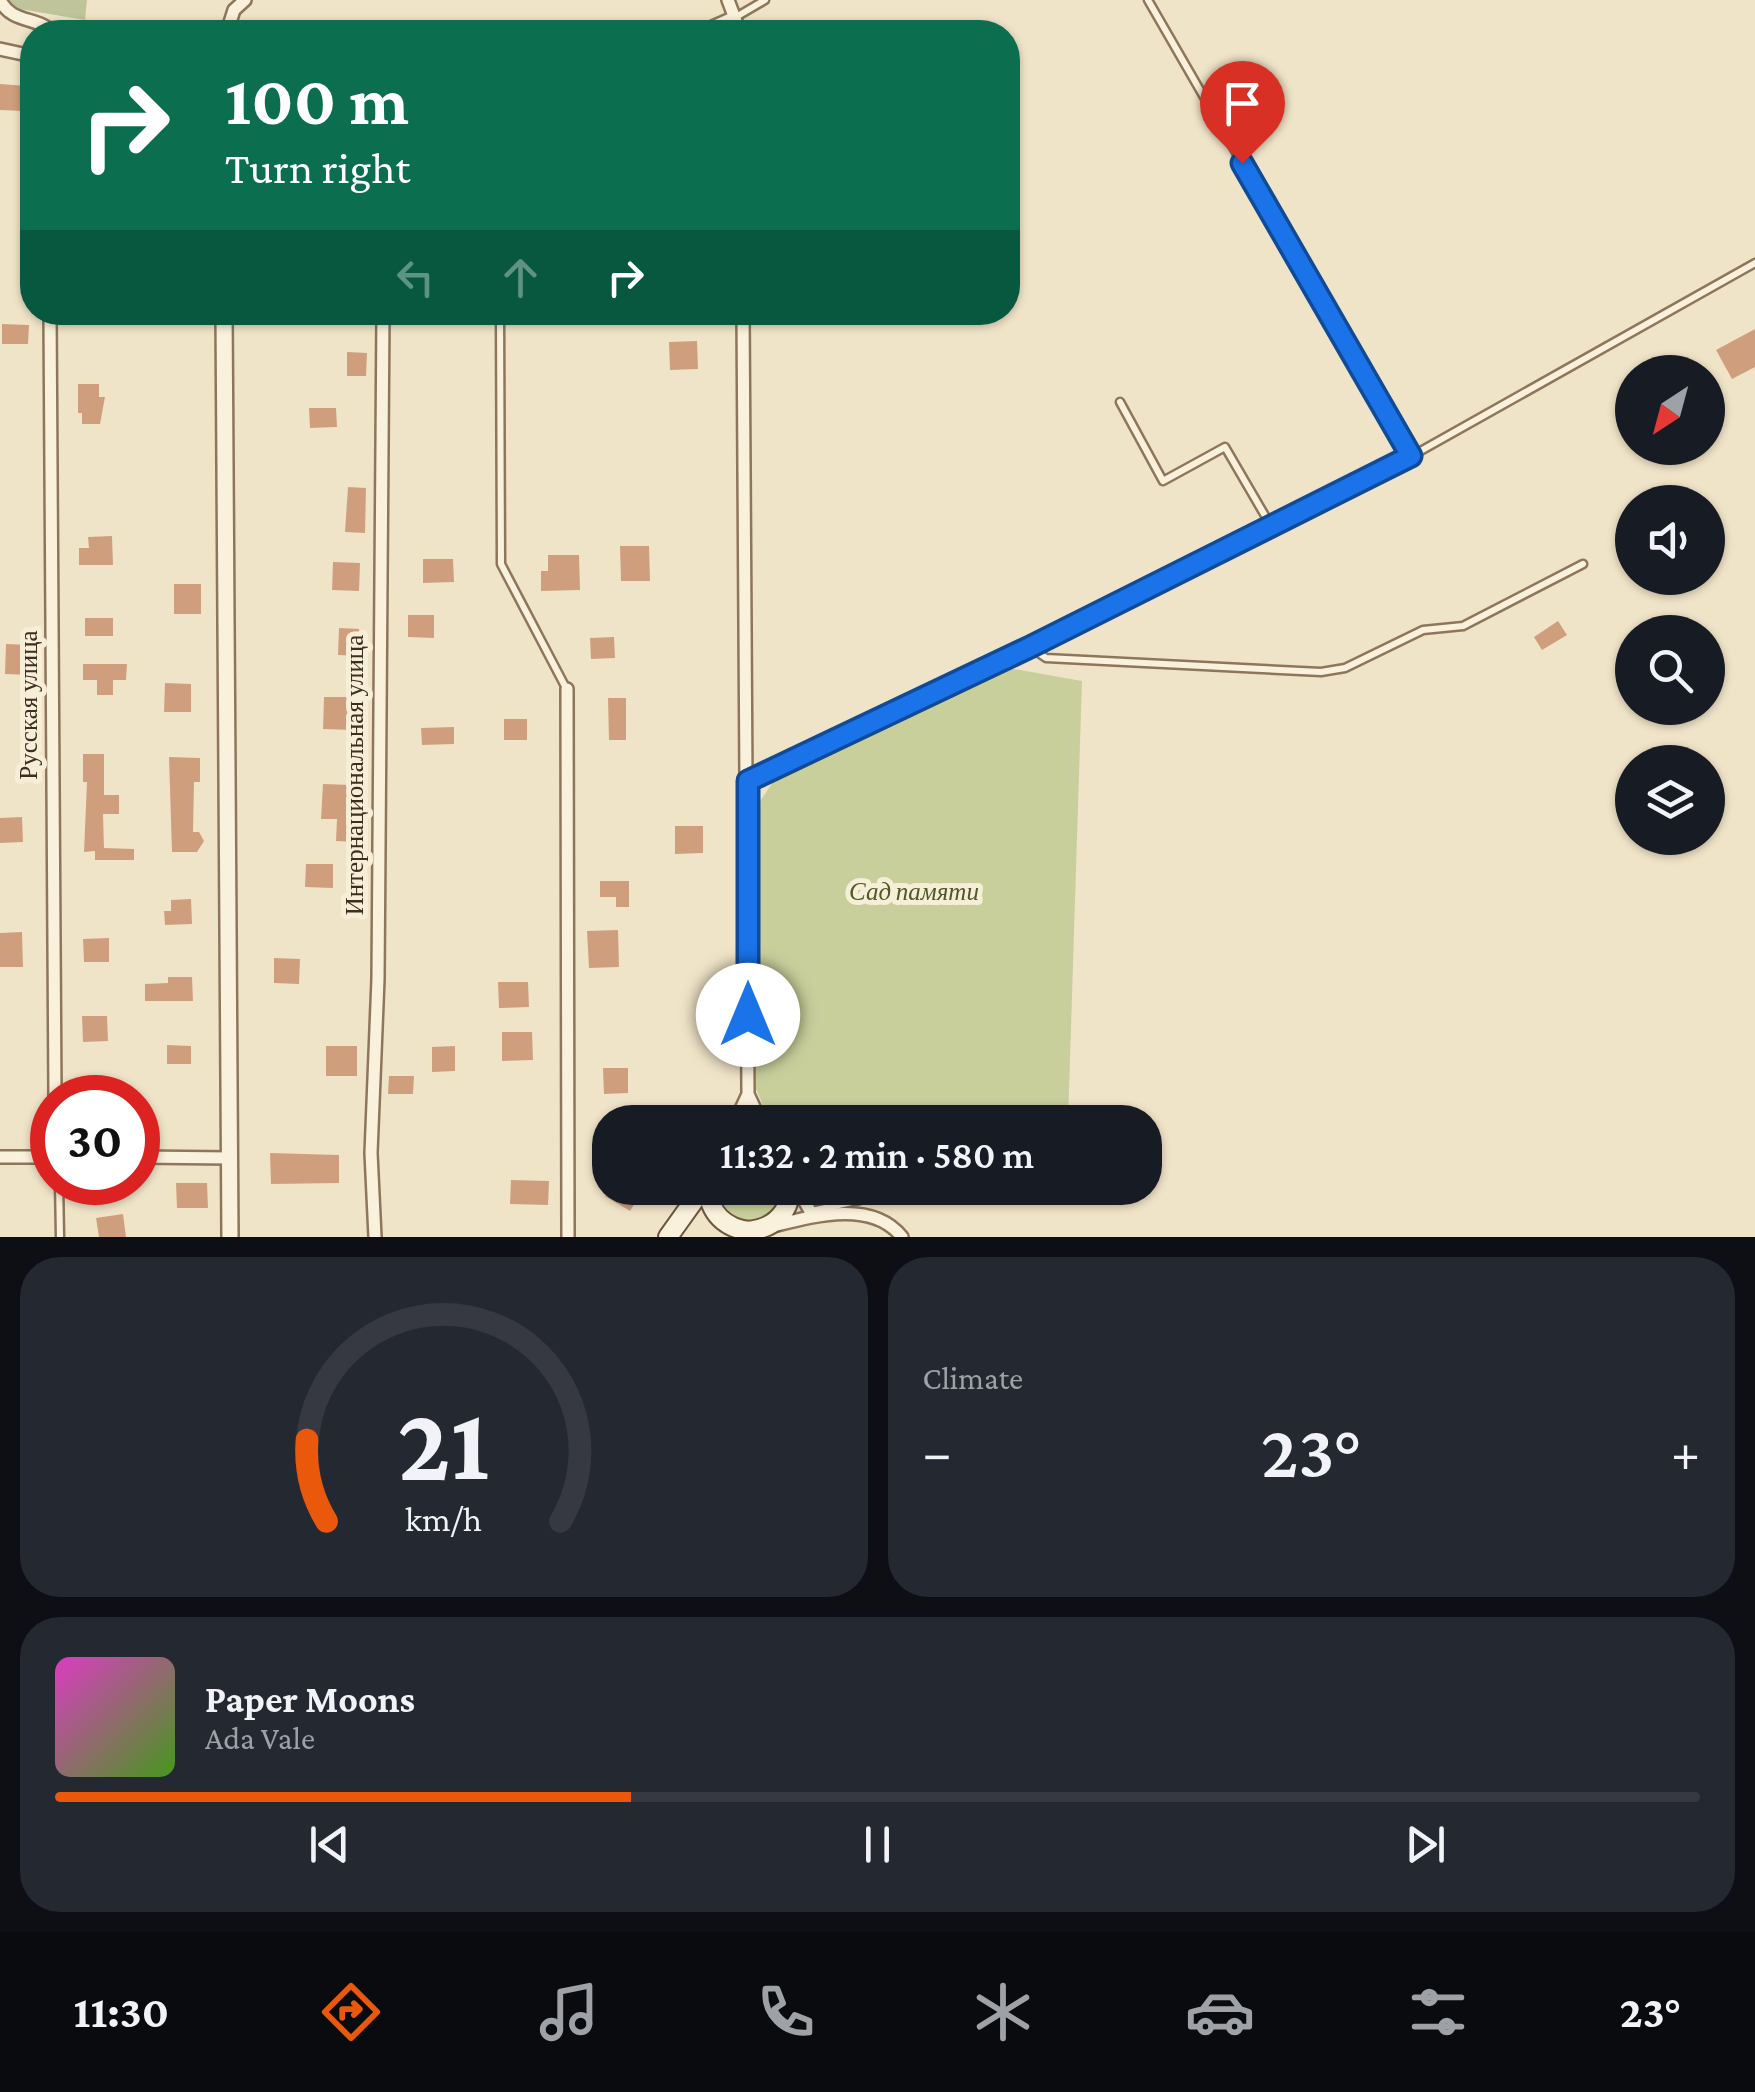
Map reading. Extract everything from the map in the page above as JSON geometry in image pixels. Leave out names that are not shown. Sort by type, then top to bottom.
[{"type":"main road","points":[[668,1237],[692,1205]]},
{"type":"main road","points":[[711,1205],[722,1221],[740,1230],[760,1230]]},
{"type":"main road","points":[[712,1237],[760,1230],[784,1212],[787,1205]]},
{"type":"street","points":[[0,0],[6,11],[25,20]]},
{"type":"street","points":[[231,20],[234,10],[246,0]]},
{"type":"street","points":[[728,0],[736,20]]},
{"type":"street","points":[[728,20],[735,17]]},
{"type":"street","name":"Русская улица","points":[[50,325],[54,1075]]},
{"type":"street","points":[[224,325],[230,1237]]},
{"type":"street","name":"Интернациональная улица","points":[[375,1237],[371,1153],[378,979],[383,325]]},
{"type":"street","points":[[743,325],[748,1094],[753,1105]]},
{"type":"street","points":[[567,689],[568,1237]]},
{"type":"street","points":[[742,1105],[748,1094]]},
{"type":"street","points":[[0,1157],[30,1157]]},
{"type":"street","points":[[160,1157],[230,1158]]},
{"type":"street","points":[[806,1205],[812,1214]]},
{"type":"street","points":[[760,1230],[812,1214],[862,1215],[884,1221],[902,1237]]},
{"type":"lane","points":[[735,17],[765,0]]},
{"type":"lane","points":[[1148,0],[1411,456]]},
{"type":"lane","points":[[748,781],[1030,647],[1411,456],[1755,263]]},
{"type":"lane","points":[[500,325],[501,564],[567,689]]},
{"type":"lane","points":[[1120,402],[1163,481],[1225,447],[1271,526]]},
{"type":"lane","points":[[1030,647],[1046,658],[1333,670],[1423,630],[1463,626],[1584,564]]},
{"type":"lane","points":[[59,1205],[60,1237]]},
{"type":"lane","points":[[812,1214],[844,1205]]},
{"type":"green space","points":[[6,0],[87,0],[85,20],[20,9]]},
{"type":"green space","name":"Сад памяти","points":[[1003,667],[1082,681],[1069,1105],[763,1105],[756,1089],[754,810],[775,779]]},
{"type":"green space","points":[[721,1205],[776,1205],[772,1213],[746,1222]]},
{"type":"building","points":[[0,84],[20,86],[20,111],[0,110]]},
{"type":"building","points":[[2,324],[29,325],[28,344],[2,344]]},
{"type":"building","points":[[1755,329],[1755,367],[1732,379],[1725,366],[1725,355],[1719,355],[1716,350]]},
{"type":"building","points":[[697,341],[698,369],[670,370],[669,342]]},
{"type":"building","points":[[347,352],[367,353],[366,376],[347,376]]},
{"type":"building","points":[[78,384],[99,384],[99,397],[105,397],[100,424],[82,424]]},
{"type":"building","points":[[309,408],[336,408],[337,427],[310,428]]},
{"type":"building","points":[[348,487],[366,488],[365,533],[345,532]]},
{"type":"building","points":[[112,536],[113,565],[79,565],[79,548],[89,548],[88,537]]},
{"type":"building","points":[[620,546],[649,546],[650,581],[621,581]]},
{"type":"building","points":[[548,555],[579,555],[580,590],[541,591],[541,571],[548,571]]},
{"type":"building","points":[[423,559],[453,559],[454,582],[423,583]]},
{"type":"building","points":[[333,562],[360,563],[359,591],[332,590]]},
{"type":"building","points":[[174,584],[201,584],[201,614],[174,614]]},
{"type":"building","points":[[408,615],[434,615],[434,638],[408,637]]},
{"type":"building","points":[[85,618],[113,618],[113,636],[85,636]]},
{"type":"building","points":[[1558,621],[1567,635],[1542,650],[1534,637]]},
{"type":"building","points":[[339,628],[359,629],[359,656],[338,655]]},
{"type":"building","points":[[614,637],[615,658],[591,659],[590,638]]},
{"type":"building","points":[[6,644],[30,645],[29,675],[5,674]]},
{"type":"building","points":[[83,664],[127,664],[126,680],[113,680],[113,695],[97,695],[97,680],[83,680]]},
{"type":"building","points":[[165,683],[191,684],[191,712],[164,712]]},
{"type":"building","points":[[324,697],[354,697],[353,730],[323,729]]},
{"type":"building","points":[[608,698],[626,698],[626,740],[609,740]]},
{"type":"building","points":[[504,719],[527,719],[527,740],[504,740]]},
{"type":"building","points":[[454,727],[454,744],[422,745],[421,728]]},
{"type":"building","points":[[83,754],[104,754],[104,795],[119,795],[119,814],[103,814],[104,848],[134,849],[134,860],[95,860],[95,851],[84,852],[87,782],[83,782]]},
{"type":"building","points":[[169,757],[200,758],[200,782],[194,782],[193,832],[199,832],[204,841],[197,852],[172,852]]},
{"type":"building","points":[[323,784],[352,785],[351,804],[362,805],[356,842],[336,841],[337,819],[321,819]]},
{"type":"building","points":[[22,817],[23,842],[0,843],[0,818]]},
{"type":"building","points":[[675,826],[703,826],[703,853],[675,854]]},
{"type":"building","points":[[306,864],[333,864],[333,888],[305,887]]},
{"type":"building","points":[[600,881],[629,881],[629,907],[616,907],[616,897],[600,897]]},
{"type":"building","points":[[191,899],[192,924],[165,925],[164,911],[171,911],[171,900]]},
{"type":"building","points":[[618,930],[619,967],[589,968],[587,931]]},
{"type":"building","points":[[22,932],[23,967],[0,967],[0,933]]},
{"type":"building","points":[[109,938],[109,962],[84,962],[83,939]]},
{"type":"building","points":[[274,958],[300,959],[299,984],[274,983]]},
{"type":"building","points":[[168,977],[192,977],[193,1001],[145,1001],[145,984],[168,983]]},
{"type":"building","points":[[498,982],[528,982],[529,1007],[499,1008]]},
{"type":"building","points":[[82,1016],[107,1016],[108,1041],[83,1042]]},
{"type":"building","points":[[502,1032],[532,1032],[533,1060],[502,1061]]},
{"type":"building","points":[[167,1045],[191,1046],[191,1064],[167,1064]]},
{"type":"building","points":[[326,1046],[357,1046],[357,1076],[326,1076]]},
{"type":"building","points":[[455,1046],[455,1071],[432,1072],[432,1047]]},
{"type":"building","points":[[603,1068],[628,1068],[628,1093],[604,1094]]},
{"type":"building","points":[[389,1076],[414,1076],[413,1094],[388,1094]]},
{"type":"building","points":[[270,1153],[339,1155],[339,1183],[271,1184]]},
{"type":"building","points":[[511,1180],[549,1181],[548,1205],[510,1204]]},
{"type":"building","points":[[176,1183],[207,1183],[208,1208],[177,1208]]},
{"type":"building","points":[[123,1214],[126,1237],[99,1237],[96,1218]]},
{"type":"route","points":[[748,1015],[748,781],[1030,647],[1411,456],[1242,163]]}]
